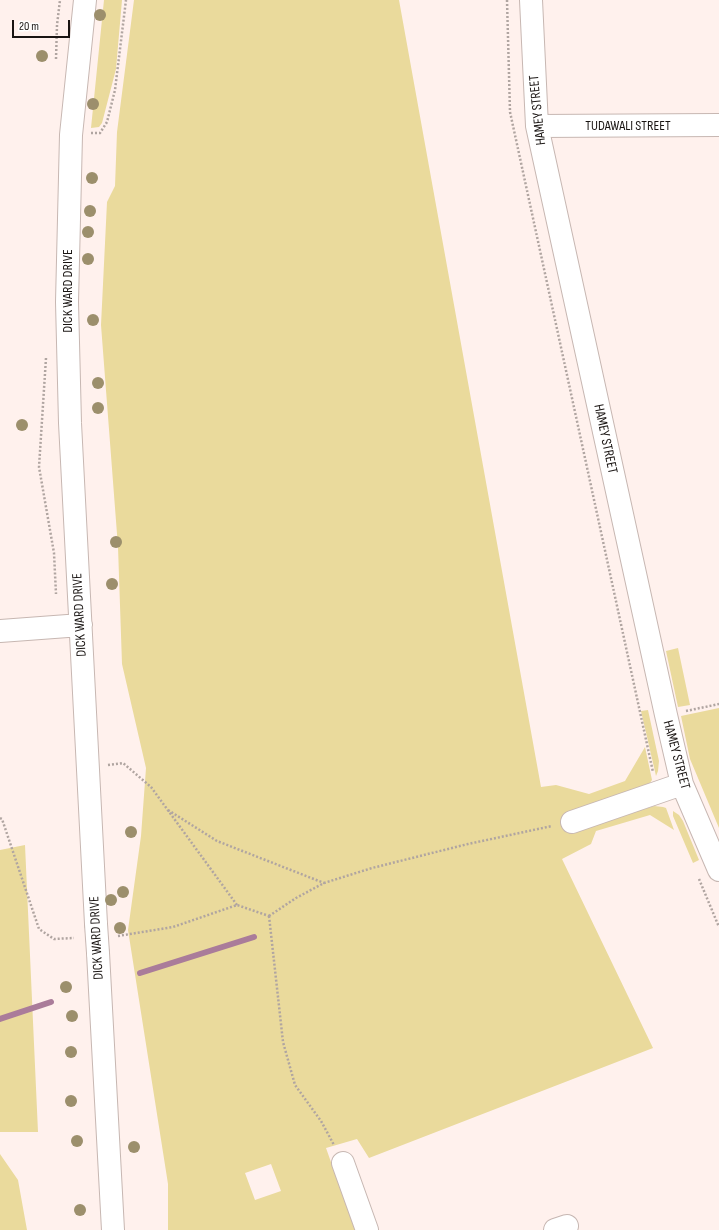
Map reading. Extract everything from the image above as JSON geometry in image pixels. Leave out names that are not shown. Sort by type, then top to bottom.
[{"type":"street","name":"DICK WARD DRIVE","points":[[85,0],[71,133],[67,302],[70,423],[113,1230]]},
{"type":"street","name":"HAMEY STREET","points":[[531,0],[537,126],[682,784],[719,870]]},
{"type":"street","name":"TUDAWALI STREET","points":[[537,126],[719,125]]},
{"type":"street","points":[[0,631],[81,625]]},
{"type":"street","points":[[572,822],[682,784]]},
{"type":"street","points":[[343,1163],[368,1230]]},
{"type":"path","points":[[71,133],[100,133],[107,122],[115,90],[126,0]]},
{"type":"path","points":[[681,712],[719,704]]},
{"type":"path","points":[[123,763],[151,787],[237,905],[269,916]]},
{"type":"path","points":[[166,808],[217,841],[324,883]]},
{"type":"path","points":[[0,818],[2,819],[39,929],[54,939],[74,938]]},
{"type":"path","points":[[269,916],[296,898],[324,883],[372,868],[572,822]]},
{"type":"path","points":[[114,937],[173,927],[237,905]]},
{"type":"path","points":[[269,916],[283,1042],[295,1085],[321,1121],[343,1163]]},
{"type":"shaded area","points":[[104,0],[122,0],[116,69],[102,123],[99,127],[91,128]]},
{"type":"shaded area","points":[[134,0],[399,0],[541,787],[556,785],[589,794],[625,781],[645,747],[652,780],[647,787],[599,823],[654,806],[666,808],[674,830],[650,815],[596,831],[591,844],[562,859],[653,1048],[369,1158],[357,1139],[326,1148],[355,1230],[168,1230],[168,1184],[128,930],[141,836],[146,768],[122,664],[118,547],[101,325],[107,202],[115,186],[117,132]],"holes":[[[271,1164],[281,1191],[255,1200],[245,1173]]]},
{"type":"shaded area","points":[[678,648],[690,705],[678,707],[666,651]]},
{"type":"shaded area","points":[[719,708],[719,828],[690,759],[681,716]]},
{"type":"shaded area","points":[[648,710],[659,761],[656,776],[641,711]]},
{"type":"shaded area","points":[[673,811],[679,815],[683,821],[699,860],[693,863],[673,816]]},
{"type":"shaded area","points":[[25,845],[38,1132],[0,1132],[0,850]]},
{"type":"shaded area","points":[[0,1154],[18,1180],[27,1230],[0,1230]]},
{"type":"waterway","points":[[140,973],[254,937]]},
{"type":"waterway","points":[[0,1019],[51,1002]]}]
